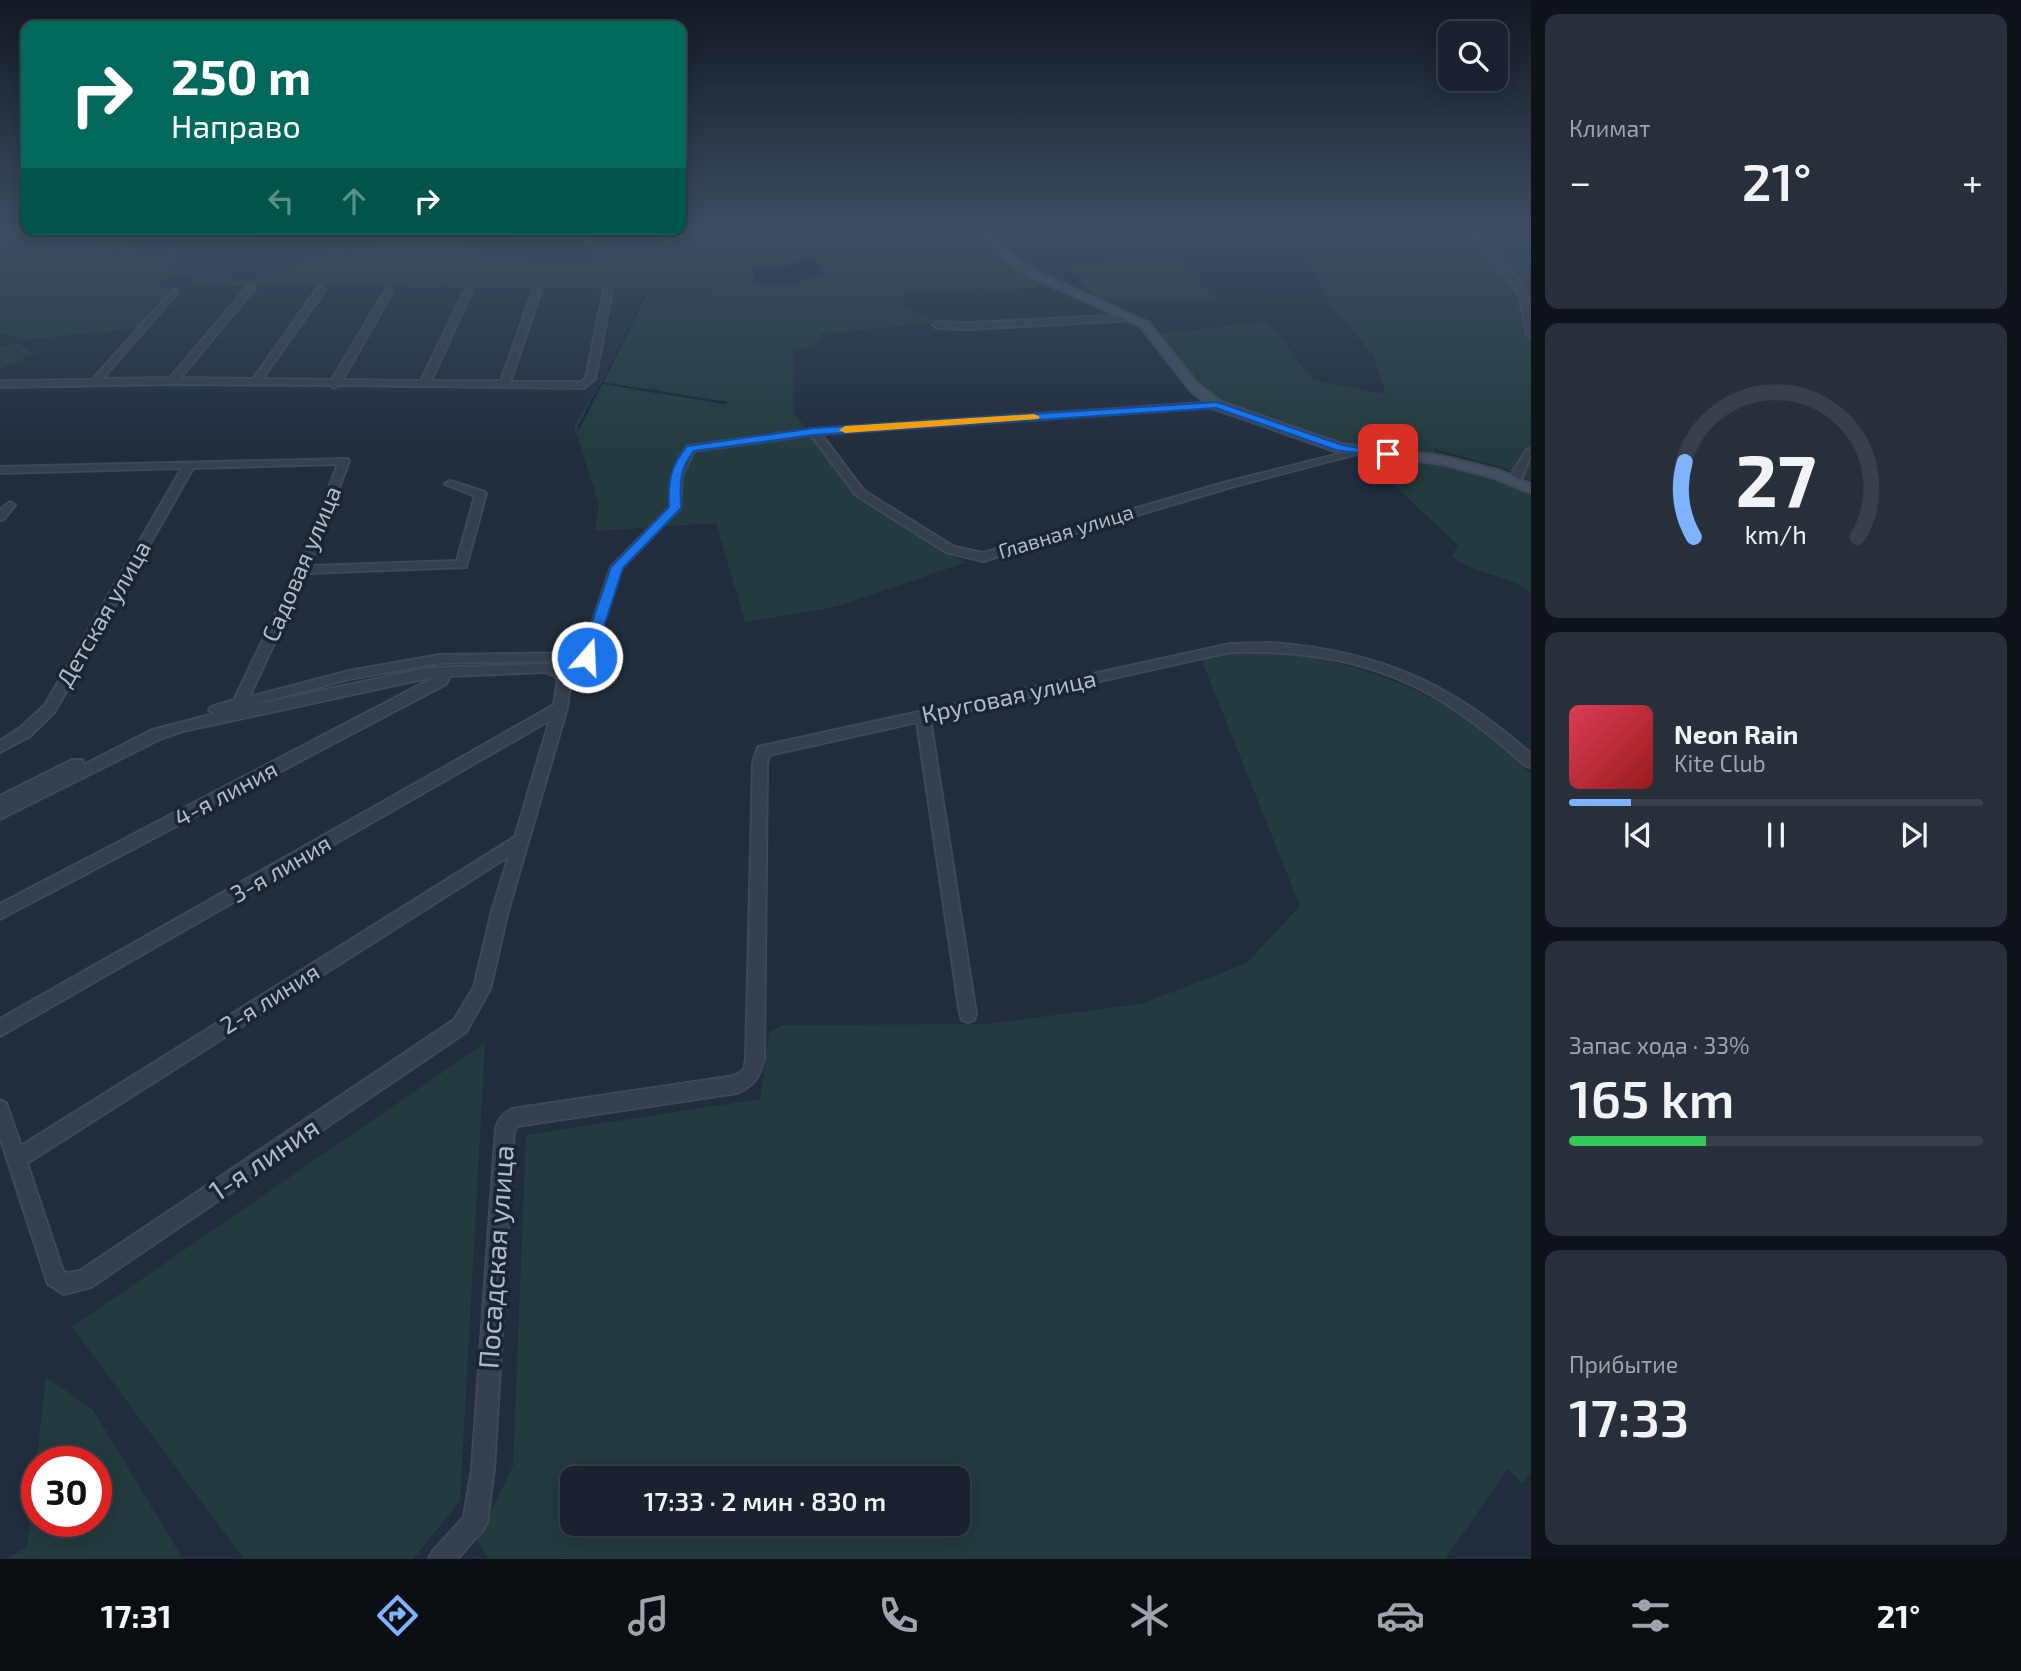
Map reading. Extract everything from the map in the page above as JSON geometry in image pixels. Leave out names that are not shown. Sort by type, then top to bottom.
[{"type":"street","points":[[96,381],[163,304]]},
{"type":"street","points":[[173,381],[238,304]]},
{"type":"street","points":[[256,382],[311,304]]},
{"type":"street","points":[[334,384],[381,304]]},
{"type":"street","points":[[424,385],[462,304]]},
{"type":"street","points":[[504,385],[533,304]]},
{"type":"street","points":[[0,384],[173,381],[424,385],[587,384],[605,304]]},
{"type":"street","points":[[1100,304],[1143,324],[1195,388],[1217,405],[1359,452],[1442,460],[1475,467],[1531,489]]},
{"type":"street","points":[[1524,304],[1531,335]]},
{"type":"street","points":[[937,325],[969,327],[1130,318]]},
{"type":"street","points":[[0,802],[150,728],[349,675],[439,659],[587,657],[617,567],[675,508],[674,480],[680,461],[691,448],[814,432],[1217,405]]},
{"type":"street","name":"Главная улица","points":[[814,432],[860,493],[950,550],[983,556],[1227,485],[1359,452]]},
{"type":"street","points":[[1516,482],[1518,471],[1531,452]]},
{"type":"street","name":"Садовая улица","points":[[0,470],[344,461],[303,570],[240,702]]},
{"type":"street","name":"Детская улица","points":[[0,747],[25,732],[50,708],[190,464]]},
{"type":"street","points":[[303,570],[462,564],[467,556],[481,494],[450,484]]},
{"type":"street","points":[[0,517],[10,505]]},
{"type":"street","name":"Круговая улица","points":[[755,1059],[760,777],[763,751],[1230,648],[1268,645],[1340,654],[1411,677],[1492,725],[1531,762]]},
{"type":"street","points":[[0,813],[157,734],[182,726],[447,670],[547,668],[559,671],[565,676],[560,708],[523,839]]},
{"type":"street","name":"4-я линия","points":[[0,912],[441,681],[447,670]]},
{"type":"street","name":"3-я линия","points":[[0,1028],[560,708]]},
{"type":"street","points":[[923,716],[968,1014]]},
{"type":"street","name":"1-я линия","points":[[17,1159],[55,1277],[64,1284],[84,1280],[460,1026],[482,989],[500,911],[523,839]]},
{"type":"street","name":"2-я линия","points":[[17,1159],[523,839]]},
{"type":"street","name":"Посадская улица","points":[[441,1559],[475,1522],[483,1468],[505,1128],[512,1118],[737,1084],[751,1075],[755,1059]]},
{"type":"street","points":[[0,1109],[17,1159]]},
{"type":"green space","points":[[0,304],[158,304],[138,328],[21,340],[7,333],[0,334]]},
{"type":"green space","points":[[638,304],[905,304],[905,307],[937,322],[821,334],[815,345],[793,350],[794,413],[855,494],[964,563],[835,607],[745,622],[716,523],[595,531],[599,504],[574,427],[601,381]]},
{"type":"green space","points":[[1330,304],[1531,304],[1531,480],[1501,467],[1433,448],[1442,460],[1359,452],[1217,405],[1152,335],[1267,321],[1313,380],[1386,394],[1373,355]]},
{"type":"green space","points":[[19,344],[35,354],[0,369],[0,347]]},
{"type":"green space","points":[[1364,457],[1469,471],[1531,494],[1531,592],[1512,581],[1470,567],[1452,556],[1458,545]]},
{"type":"green space","points":[[1279,649],[1383,677],[1448,707],[1478,726],[1506,749],[1531,775],[1531,1471],[1523,1484],[1508,1469],[1445,1559],[490,1559],[477,1541],[513,1466],[526,1135],[760,1099],[769,1033],[783,1025],[986,1024],[1141,1004],[1247,963],[1300,906],[1202,661],[1236,651]]},
{"type":"green space","points":[[485,1043],[460,1501],[413,1559],[244,1559],[72,1327]]},
{"type":"green space","points":[[46,1377],[93,1410],[183,1559],[6,1559],[27,1547],[28,1537],[112,1537],[112,1446],[38,1446]]},
{"type":"waterway","points":[[602,383],[641,304]]},
{"type":"waterway","points":[[598,390],[602,383]]},
{"type":"waterway","points":[[602,383],[644,390]]},
{"type":"waterway","points":[[579,427],[599,388]]},
{"type":"waterway","points":[[633,388],[726,403]]},
{"type":"slow traffic","points":[[845,430],[1034,417]]},
{"type":"route","points":[[587,657],[617,567],[675,508],[674,480],[680,461],[691,448],[814,432],[1217,405],[1340,448],[1388,454]]}]
